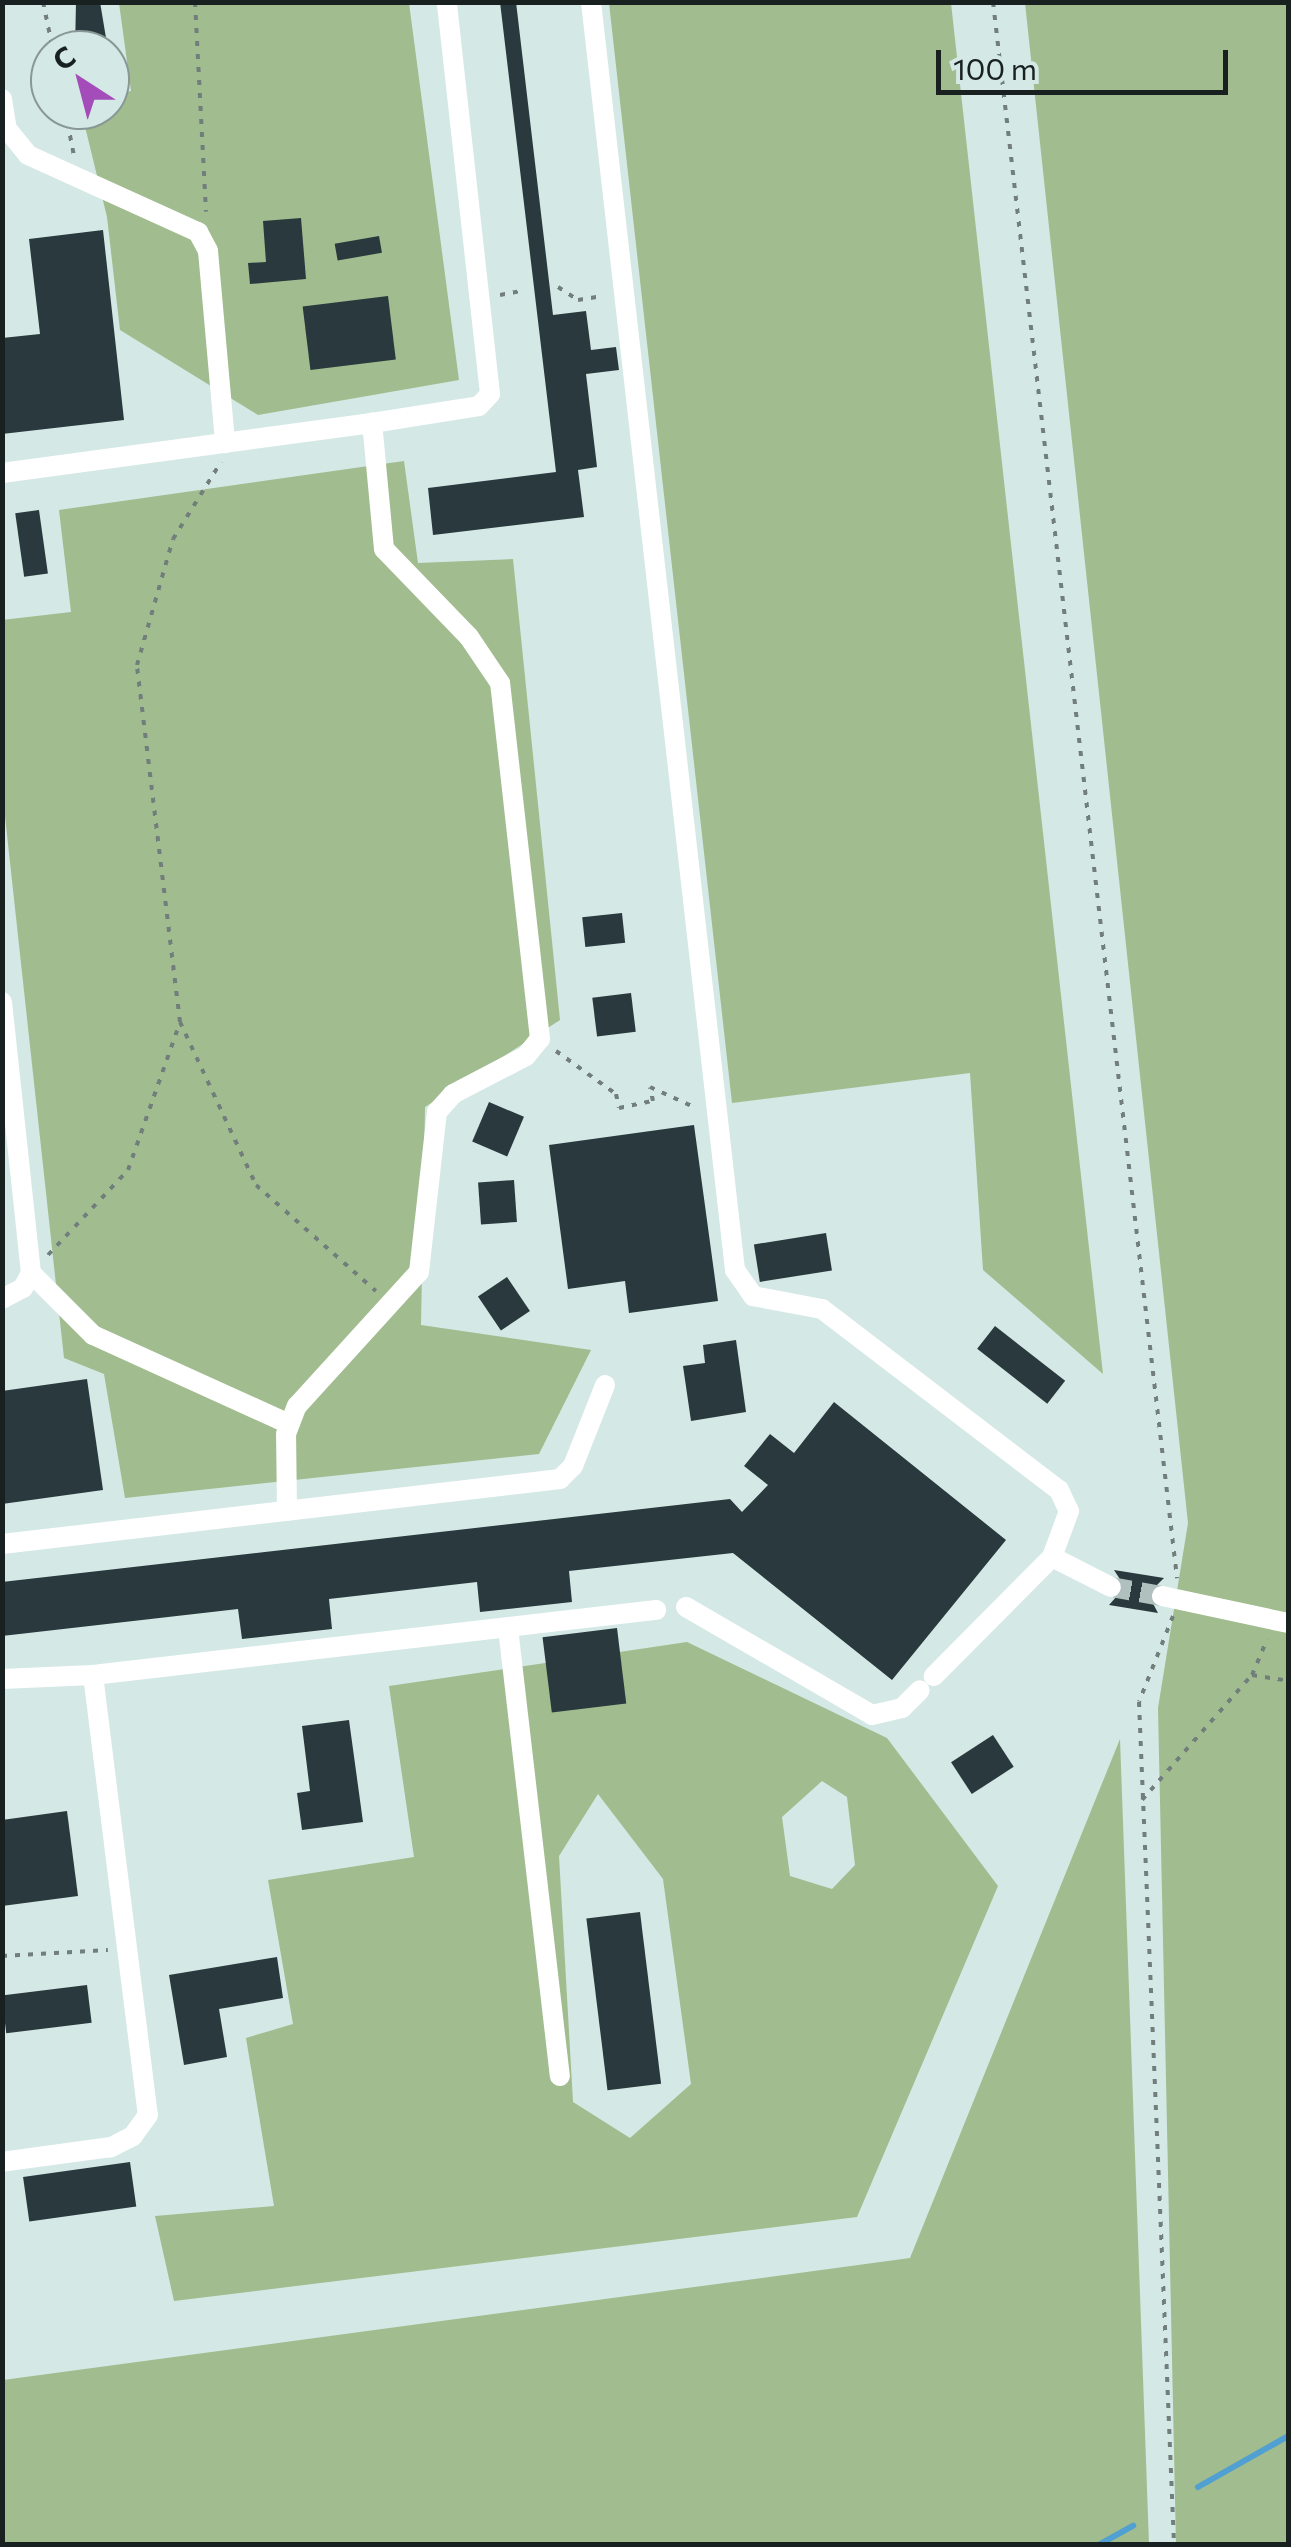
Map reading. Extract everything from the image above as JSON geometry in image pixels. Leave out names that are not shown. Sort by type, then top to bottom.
[{"type":"street","points":[[2,472],[372,424],[487,401],[480,298],[447,2]]},
{"type":"street","points":[[591,2],[719,1119],[742,1287],[822,1310],[1059,1490],[1069,1511],[1052,1557],[902,1708],[872,1715],[686,1606]]},
{"type":"street","points":[[2,99],[16,143],[78,175],[180,218],[208,251],[225,443]]},
{"type":"street","points":[[287,1511],[289,1424],[306,1392],[393,1304],[426,1250],[437,1112],[452,1094],[526,1056],[540,1039],[500,683],[469,637],[384,550],[372,424]]},
{"type":"street","points":[[2,1002],[31,1273],[24,1288],[2,1299]]},
{"type":"street","points":[[31,1273],[93,1335],[289,1424]]},
{"type":"street","points":[[2,1544],[560,1479],[573,1466],[605,1385]]},
{"type":"street","points":[[1052,1557],[1112,1588]]},
{"type":"street","points":[[1171,1598],[1282,1622]]},
{"type":"street","points":[[2,1678],[94,1674],[656,1610]]},
{"type":"street","points":[[508,1628],[560,2076]]},
{"type":"street","points":[[2,2162],[111,2148],[133,2136],[148,2115],[94,1674]]},
{"type":"path","points":[[43,2],[49,30]]},
{"type":"path","points":[[195,2],[208,251]]},
{"type":"path","points":[[993,2],[1171,1598],[1139,1702],[1174,2544]]},
{"type":"path","points":[[69,130],[78,175]]},
{"type":"path","points":[[558,288],[578,300],[627,293]]},
{"type":"path","points":[[480,298],[525,290]]},
{"type":"path","points":[[225,443],[217,478],[173,540],[137,665],[180,1022],[256,1185],[393,1304]]},
{"type":"path","points":[[31,1273],[128,1170],[180,1022]]},
{"type":"path","points":[[540,1039],[616,1094],[619,1108],[653,1101],[650,1087],[719,1119]]},
{"type":"path","points":[[1142,1800],[1252,1675],[1282,1622]]},
{"type":"path","points":[[1252,1675],[1288,1681]]},
{"type":"path","points":[[2,1956],[127,1948]]},
{"type":"green space","points":[[119,3],[409,3],[459,380],[258,415],[120,330],[107,217],[86,130],[130,130],[130,30],[123,30]]},
{"type":"green space","points":[[609,3],[951,3],[1103,1374],[983,1270],[970,1073],[732,1103]]},
{"type":"green space","points":[[1025,3],[1288,3],[1288,2544],[1176,2544],[1158,1708],[1188,1523]]},
{"type":"green space","points":[[404,461],[418,563],[513,559],[560,1020],[425,1107],[421,1325],[591,1350],[539,1454],[125,1498],[104,1374],[64,1358],[3,798],[2,620],[71,612],[59,510]]},
{"type":"green space","points":[[687,1642],[887,1738],[998,1886],[857,2217],[174,2301],[155,2216],[274,2206],[246,2038],[293,2024],[268,1880],[414,1857],[389,1686]],"holes":[[[822,1781],[847,1797],[855,1865],[832,1889],[790,1876],[782,1817]],[[598,1794],[663,1879],[691,2084],[630,2138],[573,2102],[559,1856]]]},
{"type":"green space","points":[[1120,1739],[1149,2544],[3,2544],[3,2380],[910,2258]]},
{"type":"building","points":[[76,2],[100,2],[105,30],[75,30]]},
{"type":"building","points":[[500,2],[516,2],[553,315],[586,311],[591,350],[616,347],[619,370],[586,374],[597,467],[578,470],[584,517],[433,535],[428,488],[556,472]]},
{"type":"building","points":[[301,218],[306,279],[250,284],[248,263],[266,262],[263,221]]},
{"type":"building","points":[[103,230],[124,420],[2,434],[2,338],[40,334],[29,239]]},
{"type":"building","points":[[379,236],[382,253],[338,261],[335,244]]},
{"type":"building","points":[[388,296],[396,360],[310,370],[303,306]]},
{"type":"building","points":[[39,510],[48,573],[24,577],[15,513]]},
{"type":"building","points":[[622,913],[625,943],[585,947],[582,917]]},
{"type":"building","points":[[631,993],[636,1032],[597,1036],[592,998]]},
{"type":"building","points":[[489,1102],[524,1117],[507,1156],[472,1142]]},
{"type":"building","points":[[694,1125],[718,1301],[629,1313],[625,1281],[568,1289],[549,1145]]},
{"type":"building","points":[[514,1180],[517,1222],[481,1224],[478,1183]]},
{"type":"building","points":[[826,1233],[832,1271],[760,1282],[754,1244]]},
{"type":"building","points":[[507,1277],[530,1311],[501,1331],[478,1297]]},
{"type":"building","points":[[995,1326],[1065,1381],[1047,1404],[977,1349]]},
{"type":"building","points":[[736,1340],[746,1412],[691,1421],[683,1366],[705,1363],[703,1345]]},
{"type":"building","points":[[87,1379],[103,1490],[2,1504],[2,1391]]},
{"type":"building","points":[[834,1402],[1006,1540],[892,1680],[733,1553],[569,1571],[572,1602],[480,1612],[477,1582],[329,1599],[332,1629],[242,1639],[238,1609],[2,1636],[2,1582],[730,1499],[742,1512],[768,1485],[744,1466],[770,1434],[794,1453]]},
{"type":"building","points":[[1114,1570],[1164,1578],[1148,1594],[1158,1613],[1109,1605],[1125,1587]]},
{"type":"building","points":[[617,1628],[626,1703],[552,1713],[543,1637]]},
{"type":"building","points":[[349,1720],[363,1822],[302,1830],[297,1793],[310,1791],[302,1726]]},
{"type":"building","points":[[993,1735],[1014,1767],[972,1794],[951,1762]]},
{"type":"building","points":[[67,1811],[78,1896],[2,1906],[2,1820]]},
{"type":"building","points":[[640,1912],[661,2084],[607,2090],[586,1919]]},
{"type":"building","points":[[277,1957],[283,1998],[219,2009],[227,2057],[184,2065],[169,1975]]},
{"type":"building","points":[[87,1985],[92,2023],[6,2033],[2,1995]]},
{"type":"building","points":[[130,2162],[136,2207],[29,2222],[23,2177]]},
{"type":"waterway","points":[[1198,2487],[1288,2436]]},
{"type":"waterway","points":[[1100,2544],[1133,2526]]},
{"type":"tunnel","points":[[1111,1587],[1162,1596]]}]
